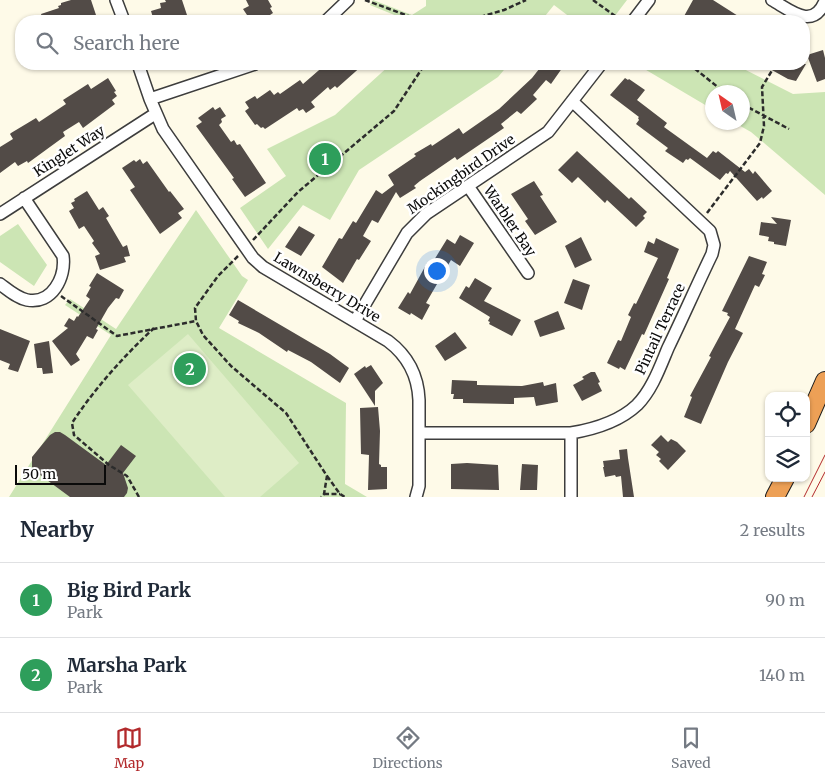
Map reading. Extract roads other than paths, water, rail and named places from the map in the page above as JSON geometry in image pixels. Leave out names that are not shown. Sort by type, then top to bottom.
[{"type":"highway","points":[[810,415],[825,381]]},
{"type":"highway","points":[[810,428],[825,399]]},
{"type":"highway","points":[[774,497],[781,482]]},
{"type":"street","points":[[116,0],[122,15]]},
{"type":"street","points":[[332,15],[348,0]]},
{"type":"street","points":[[638,15],[649,0]]},
{"type":"street","points":[[772,0],[798,15]]},
{"type":"street","points":[[810,17],[814,16],[822,8],[825,1]]},
{"type":"street","name":"Lawnsberry Drive","points":[[140,70],[155,114],[253,258],[263,267],[397,348],[411,366],[418,388],[420,433],[419,486],[416,497]]},
{"type":"street","points":[[150,100],[238,70]]},
{"type":"street","name":"Mockingbird Drive","points":[[355,321],[407,233],[415,223],[548,132],[596,70]]},
{"type":"street","name":"Pintail Terrace","points":[[420,433],[571,433],[588,430],[615,421],[638,404],[646,393],[712,254],[714,245],[710,231],[572,101]]},
{"type":"street","name":"Kinglet Way","points":[[0,214],[155,114]]},
{"type":"street","name":"Warbler Bay","points":[[468,186],[528,273]]},
{"type":"street","points":[[0,284],[18,297],[28,300],[44,298],[54,291],[62,277],[65,266],[63,256],[24,198]]},
{"type":"street","points":[[571,433],[571,497]]},
{"type":"tram line","points":[[804,497],[825,455]]},
{"type":"tram line","points":[[812,497],[825,472]]},
{"type":"place","name":"Big Bird Park","points":[[325,159]]},
{"type":"place","name":"Marsha Park","points":[[190,369]]}]
